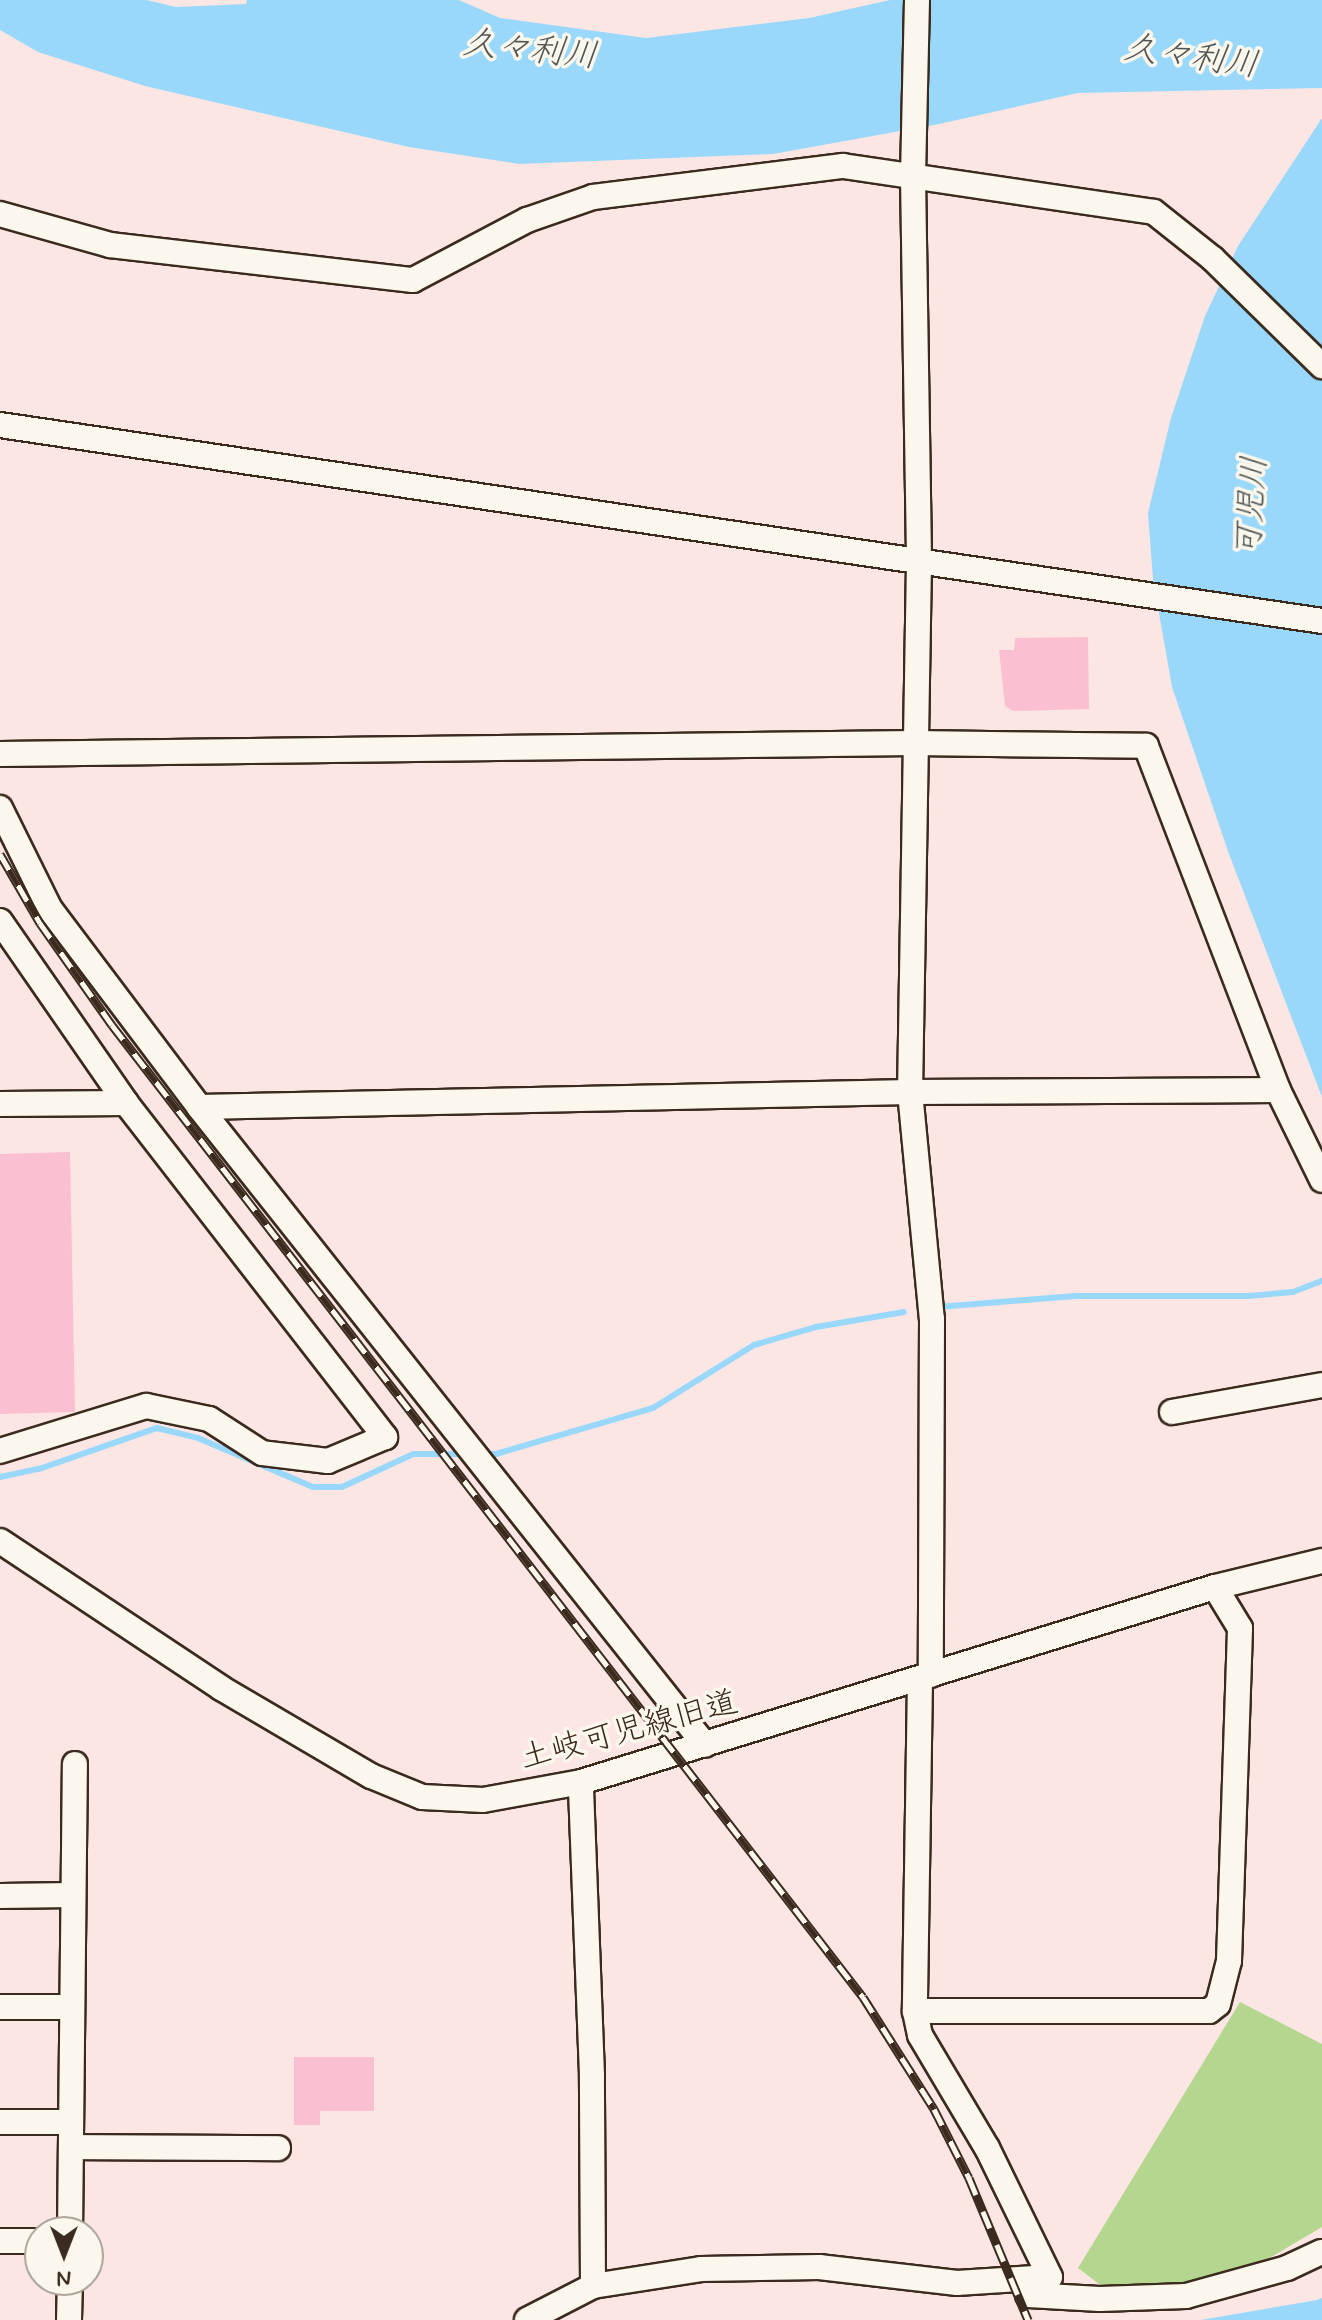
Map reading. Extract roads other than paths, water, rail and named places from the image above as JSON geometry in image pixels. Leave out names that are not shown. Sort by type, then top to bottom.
[{"type":"street","points":[[527,2320],[593,2286],[701,2269],[819,2267],[957,2283],[1050,2277],[987,2148],[920,2035],[915,2011],[932,1319],[910,1092],[919,562],[914,164],[917,0]]},
{"type":"street","points":[[0,214],[110,245],[413,280],[527,220],[593,197],[843,166],[914,164],[1154,212],[1213,259],[1322,366]]},
{"type":"street","points":[[0,425],[1322,621]]},
{"type":"street","points":[[0,754],[914,743],[1146,746],[1278,1090],[1322,1180]]},
{"type":"street","points":[[0,808],[50,909],[199,1107],[705,1745]]},
{"type":"street","points":[[0,921],[126,1103],[385,1437],[328,1461],[262,1453],[209,1419],[146,1406],[0,1451]]},
{"type":"street","points":[[199,1107],[910,1092],[1278,1090]]},
{"type":"street","points":[[0,1104],[126,1103]]},
{"type":"street","points":[[1172,1412],[1322,1385]]},
{"type":"street","name":"土岐可児線旧道","points":[[0,1541],[221,1688],[371,1776],[422,1797],[483,1800],[581,1782],[1215,1587],[1322,1561]]},
{"type":"street","points":[[915,2011],[1209,2011],[1218,2004],[1229,1961],[1240,1628],[1215,1587]]},
{"type":"street","points":[[70,2216],[75,1764]]},
{"type":"street","points":[[581,1782],[592,2075],[593,2286]]},
{"type":"street","points":[[0,1896],[73,1895]]},
{"type":"street","points":[[0,2007],[72,2007]]},
{"type":"street","points":[[0,2122],[71,2122]]},
{"type":"street","points":[[71,2147],[278,2148]]},
{"type":"street","points":[[0,2241],[24,2241]]},
{"type":"street","points":[[1028,2295],[1100,2299],[1186,2296],[1287,2268],[1322,2252]]},
{"type":"street","points":[[69,2320],[70,2296]]},
{"type":"water","name":"久々利川","points":[[0,0],[147,0],[176,7],[246,4],[247,0],[459,0],[500,18],[646,38],[809,18],[890,0],[1322,0],[1322,88],[1078,93],[939,124],[773,154],[519,164],[409,147],[145,86],[38,52],[0,30]]},
{"type":"water","name":"可児川","points":[[1322,118],[1322,1097],[1229,854],[1172,687],[1153,579],[1148,513],[1171,418],[1205,316],[1238,246]]},
{"type":"water","points":[[1322,2298],[1322,2320],[1201,2320],[1317,2300]]},
{"type":"waterway","points":[[938,1307],[1076,1296],[1249,1296],[1293,1292],[1322,1281]]},
{"type":"waterway","points":[[485,1454],[496,1454],[653,1408],[754,1345],[816,1327],[904,1312]]},
{"type":"waterway","points":[[0,1477],[39,1469],[157,1428],[198,1438],[313,1487],[342,1487],[413,1454],[466,1454]]},
{"type":"railway","points":[[0,854],[40,923],[112,1025],[863,1997],[934,2109],[969,2178],[1028,2320]]}]
